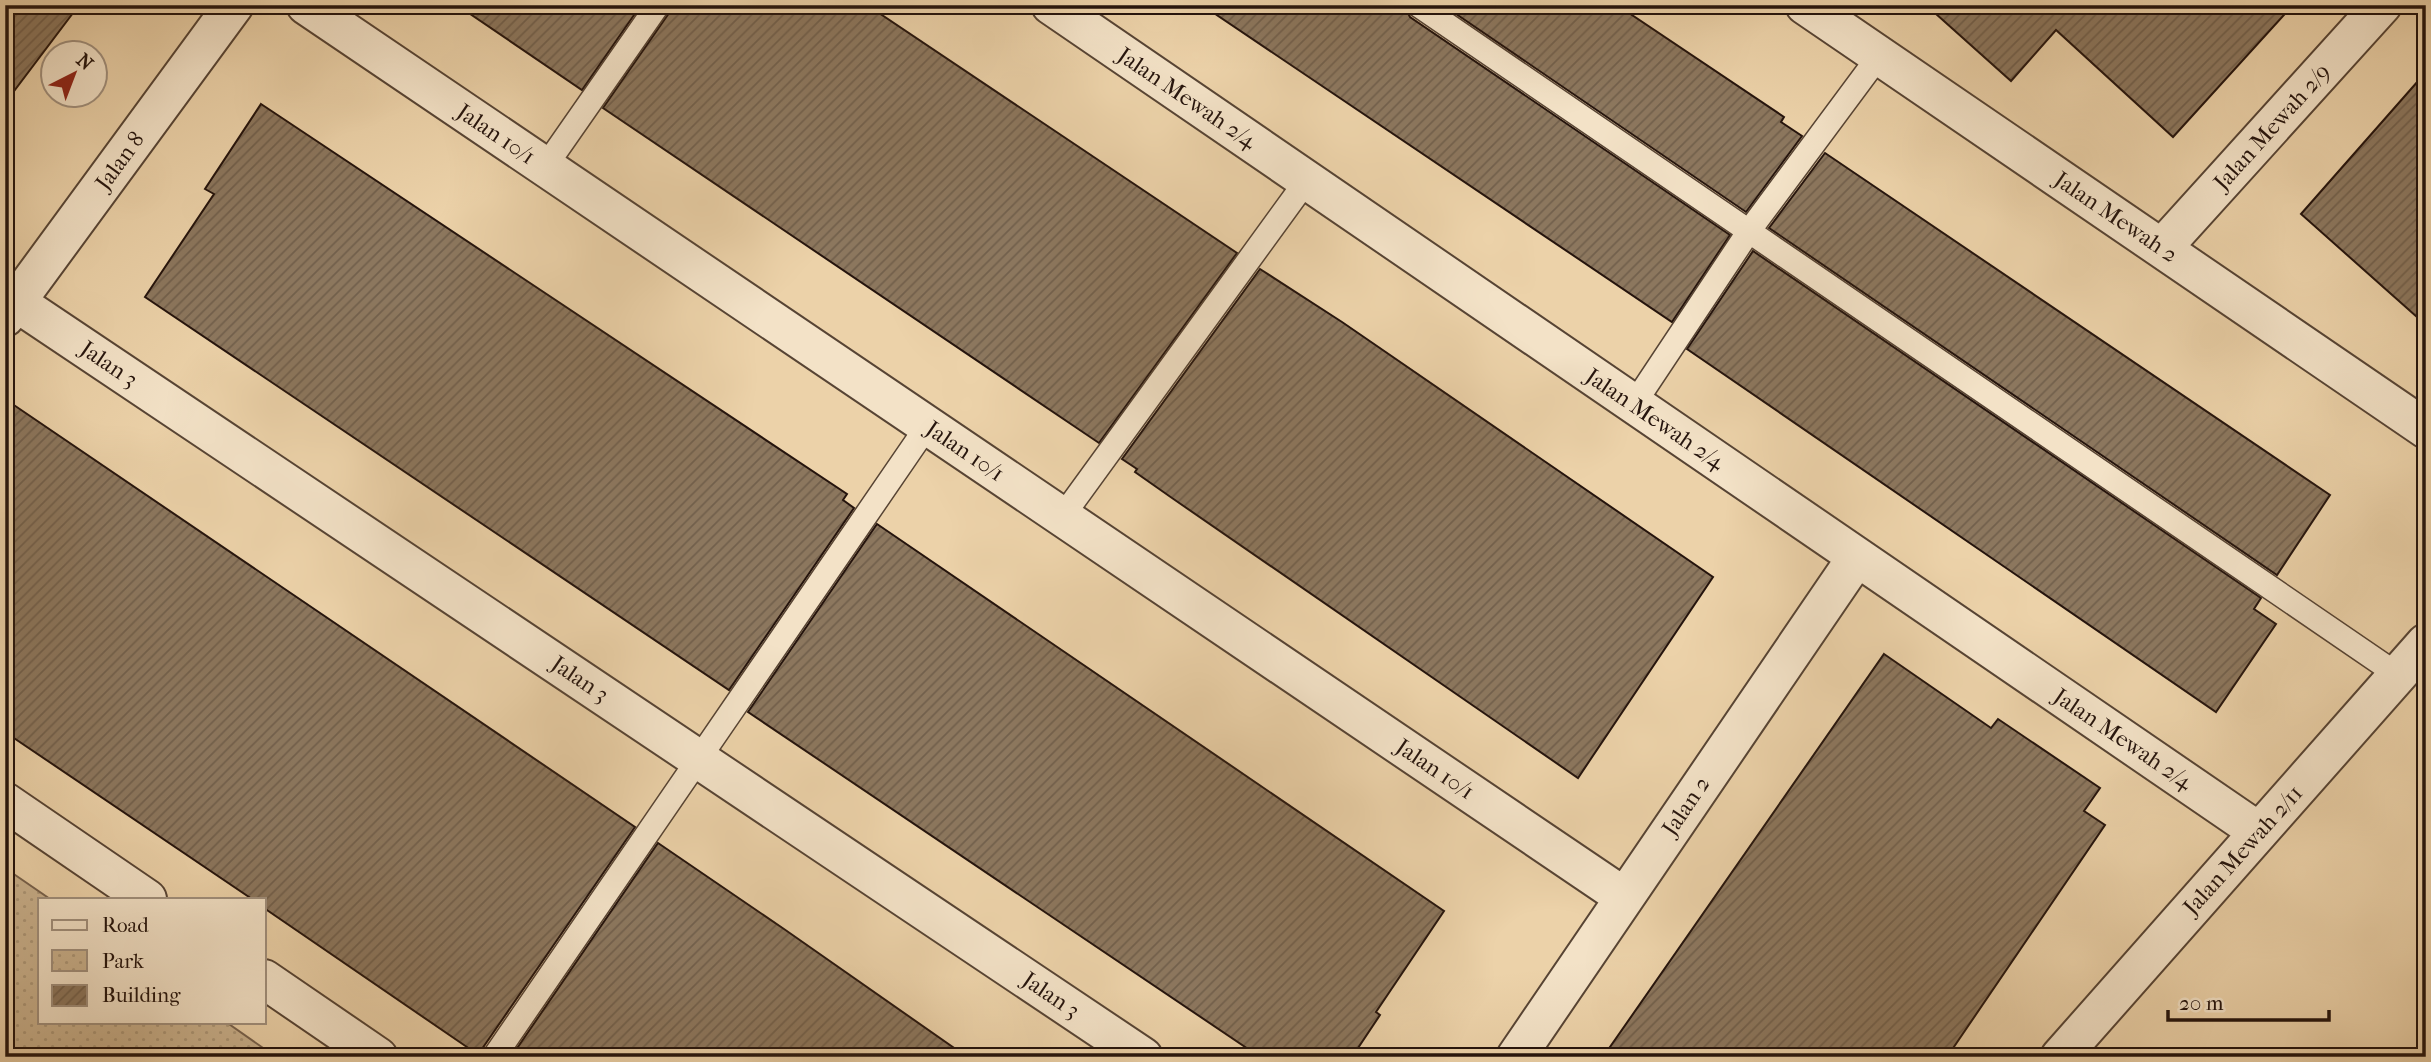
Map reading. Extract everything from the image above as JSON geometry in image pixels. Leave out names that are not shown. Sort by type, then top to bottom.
[{"type":"street","name":"Jalan 8","points":[[11,309],[234,5]]},
{"type":"street","name":"Jalan 10/1","points":[[306,5],[1624,897]]},
{"type":"street","name":"Jalan Mewah 2","points":[[1805,5],[2426,429]]},
{"type":"street","name":"Jalan Mewah 2/9","points":[[2162,248],[2382,5]]},
{"type":"street","name":"Jalan Mewah 2/4","points":[[1069,10],[1307,180],[2259,832]]},
{"type":"street","name":"Jalan 3","points":[[11,309],[698,759],[1143,1057]]},
{"type":"street","name":"Jalan 2","points":[[1516,1057],[1857,557]]},
{"type":"street","name":"Jalan Mewah 2/11","points":[[2060,1057],[2426,643]]},
{"type":"street","points":[[5,802],[146,898]]},
{"type":"street","points":[[266,980],[378,1057]]},
{"type":"lane","points":[[545,167],[659,5]]},
{"type":"lane","points":[[1419,5],[2398,675]]},
{"type":"lane","points":[[1634,404],[1749,231],[1879,56]]},
{"type":"lane","points":[[1062,517],[1307,180]]},
{"type":"lane","points":[[494,1057],[928,425]]},
{"type":"green space","points":[[5,868],[49,898],[38,898],[38,1024],[229,1024],[276,1057],[5,1057]]},
{"type":"building","points":[[5,5],[79,5],[54,38],[38,38],[38,59],[5,103]]},
{"type":"building","points":[[457,5],[641,5],[582,90]]},
{"type":"building","points":[[672,5],[867,5],[1237,253],[1099,443],[603,108]]},
{"type":"building","points":[[1202,5],[1404,5],[1410,17],[1730,235],[1672,322]]},
{"type":"building","points":[[1443,5],[1617,5],[1784,117],[1781,122],[1802,136],[1746,212]]},
{"type":"building","points":[[1926,5],[2293,5],[2173,137],[2056,30],[2011,81]]},
{"type":"building","points":[[2426,72],[2426,325],[2301,214]]},
{"type":"building","points":[[261,104],[847,494],[843,500],[854,508],[729,690],[145,297],[214,194],[205,189]]},
{"type":"building","points":[[1825,153],[2330,495],[2277,575],[1769,228]]},
{"type":"building","points":[[1753,251],[2261,598],[2254,609],[2276,624],[2216,712],[1687,349]]},
{"type":"building","points":[[1260,269],[1342,322],[1713,577],[1578,778],[1172,498],[1135,472],[1137,469],[1122,459]]},
{"type":"building","points":[[5,399],[635,827],[482,1049],[480,1056],[266,909],[266,898],[251,898],[5,732]]},
{"type":"building","points":[[877,524],[1444,911],[1376,1012],[1380,1015],[1352,1057],[1260,1057],[748,712]]},
{"type":"building","points":[[1884,654],[1991,728],[1998,719],[2100,788],[2084,811],[2105,825],[1947,1057],[1603,1057]]},
{"type":"building","points":[[658,843],[784,929],[967,1057],[511,1057]]}]
